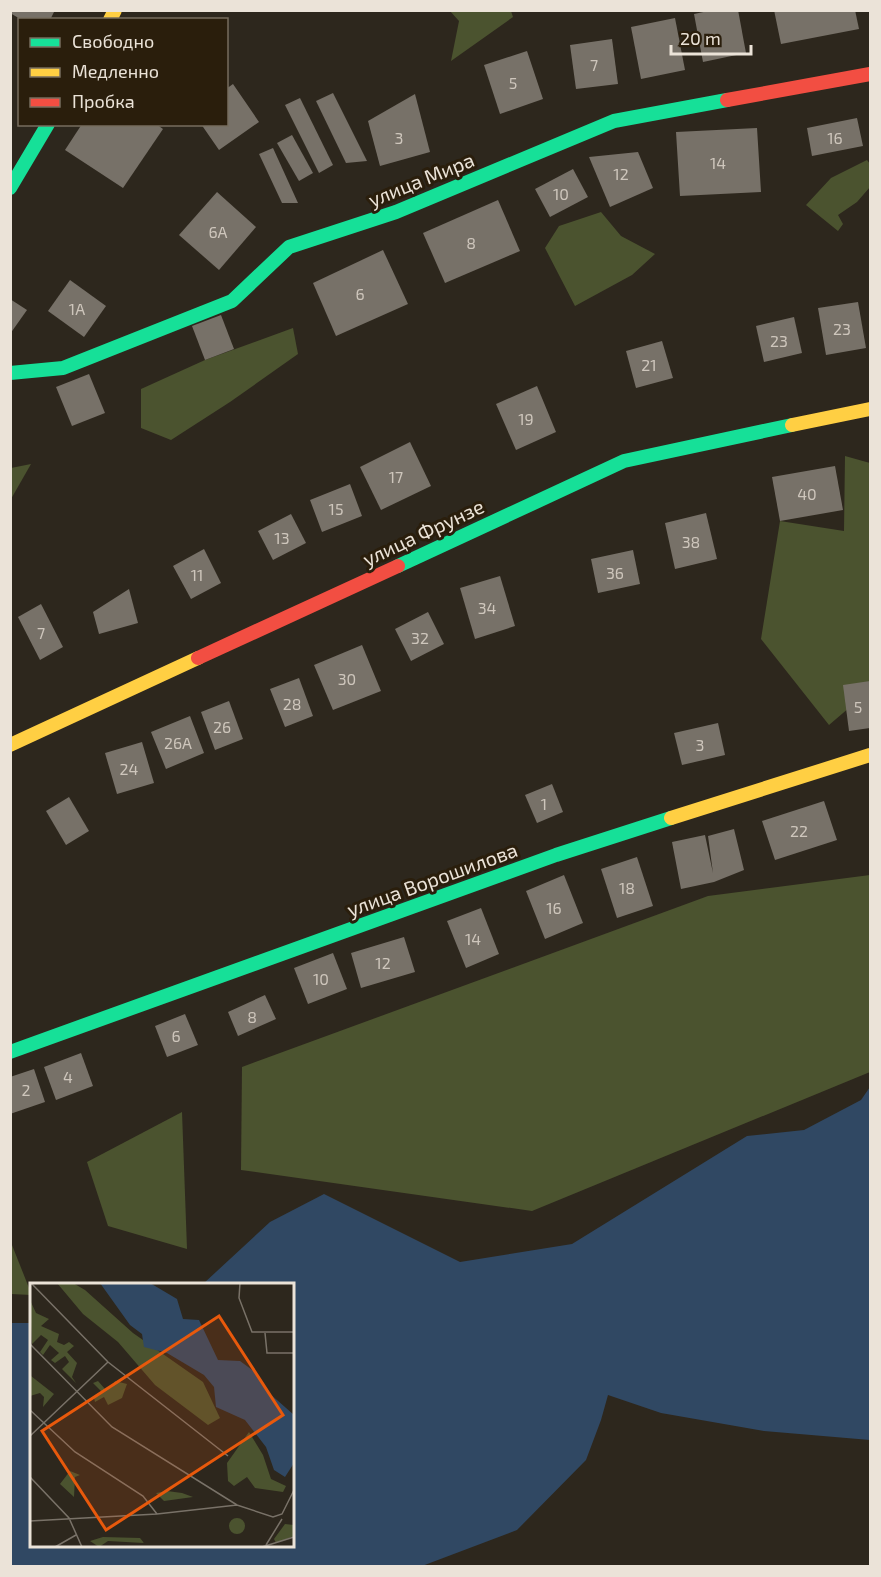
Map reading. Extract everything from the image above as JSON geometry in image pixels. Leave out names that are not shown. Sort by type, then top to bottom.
[{"type":"street","name":"улица Мира","points":[[10,373],[63,368],[232,301],[289,247],[396,212],[614,122],[870,74]]},
{"type":"street","points":[[10,188],[47,126]]},
{"type":"street","name":"улица Фрунзе","points":[[10,745],[624,461],[870,409]]},
{"type":"street","name":"улица Ворошилова","points":[[10,1052],[556,855],[870,755]]},
{"type":"green space","points":[[450,11],[511,11],[513,17],[451,61],[459,21]]},
{"type":"green space","points":[[867,160],[870,164],[870,187],[857,202],[838,215],[843,224],[838,231],[806,205],[831,178]]},
{"type":"green space","points":[[601,212],[621,236],[655,254],[632,275],[575,306],[545,248],[559,226]]},
{"type":"green space","points":[[293,328],[298,354],[230,402],[171,440],[141,428],[141,389],[205,360]]},
{"type":"green space","points":[[845,456],[870,463],[870,690],[829,725],[761,639],[780,521],[844,531]]},
{"type":"green space","points":[[31,464],[11,499],[11,468]]},
{"type":"green space","points":[[870,875],[870,1072],[532,1211],[241,1170],[242,1067],[708,896]]},
{"type":"green space","points":[[182,1112],[187,1249],[108,1226],[87,1162]]},
{"type":"green space","points":[[10,1240],[30,1290],[30,1295],[11,1294]]},
{"type":"water","points":[[870,1087],[870,1440],[764,1431],[661,1413],[608,1395],[586,1460],[517,1530],[422,1566],[11,1566],[11,1323],[30,1323],[30,1547],[294,1547],[294,1283],[204,1283],[270,1222],[324,1194],[460,1262],[572,1244],[747,1136],[804,1130],[861,1100]]},
{"type":"building","points":[[10,10],[55,10],[51,18],[19,18],[10,13]]},
{"type":"building","points":[[713,10],[738,10],[746,53],[703,62],[694,14]]},
{"type":"building","points":[[774,10],[855,10],[859,29],[781,44]]},
{"type":"building","points":[[675,18],[685,70],[641,79],[631,27]]},
{"type":"building","points":[[612,39],[618,84],[576,89],[570,45]]},
{"type":"building","points":[[527,51],[543,99],[500,114],[484,65]]},
{"type":"building","points":[[233,84],[259,122],[219,150],[202,126],[228,126],[228,88]]},
{"type":"building","points":[[333,93],[367,161],[346,163],[316,101]]},
{"type":"building","points":[[415,94],[430,152],[380,166],[368,121]]},
{"type":"building","points":[[300,98],[333,165],[319,173],[285,105]]},
{"type":"building","points":[[857,118],[863,146],[812,156],[807,128]]},
{"type":"building","points":[[81,126],[159,126],[163,129],[123,188],[65,150]]},
{"type":"building","points":[[757,128],[761,192],[680,196],[676,132]]},
{"type":"building","points":[[292,135],[313,173],[299,181],[277,143]]},
{"type":"building","points":[[273,148],[298,203],[282,203],[259,154]]},
{"type":"building","points":[[638,152],[653,188],[610,207],[589,157]]},
{"type":"building","points":[[573,169],[588,197],[550,217],[535,189]]},
{"type":"building","points":[[217,192],[256,227],[219,270],[179,235]]},
{"type":"building","points":[[498,200],[520,251],[445,283],[423,233]]},
{"type":"building","points":[[383,250],[408,304],[336,336],[313,283]]},
{"type":"building","points":[[70,280],[106,306],[84,337],[48,311]]},
{"type":"building","points":[[10,299],[27,310],[10,334]]},
{"type":"building","points":[[858,302],[866,348],[826,355],[818,308]]},
{"type":"building","points":[[221,315],[234,349],[205,360],[192,326]]},
{"type":"building","points":[[794,317],[802,353],[764,362],[756,326]]},
{"type":"building","points":[[662,341],[673,378],[636,388],[626,351]]},
{"type":"building","points":[[89,374],[105,413],[72,426],[56,387]]},
{"type":"building","points":[[537,386],[556,432],[516,450],[496,404]]},
{"type":"building","points":[[410,442],[431,486],[381,510],[360,467]]},
{"type":"building","points":[[835,466],[843,510],[780,521],[772,477]]},
{"type":"building","points":[[350,484],[362,516],[322,532],[310,500]]},
{"type":"building","points":[[706,513],[717,559],[675,569],[665,523]]},
{"type":"building","points":[[291,514],[306,543],[273,560],[258,531]]},
{"type":"building","points":[[204,549],[221,583],[191,599],[173,566]]},
{"type":"building","points":[[633,550],[640,584],[598,593],[591,559]]},
{"type":"building","points":[[500,576],[515,626],[475,639],[460,588]]},
{"type":"building","points":[[129,589],[138,623],[99,634],[93,612]]},
{"type":"building","points":[[41,604],[63,647],[40,660],[18,617]]},
{"type":"building","points":[[428,612],[444,644],[411,661],[395,629]]},
{"type":"building","points":[[362,645],[381,691],[333,710],[314,665]]},
{"type":"building","points":[[299,678],[313,716],[285,727],[270,689]]},
{"type":"building","points":[[870,681],[870,728],[849,731],[843,685]]},
{"type":"building","points":[[229,701],[243,739],[215,750],[201,712]]},
{"type":"building","points":[[190,716],[204,753],[166,769],[151,732]]},
{"type":"building","points":[[718,723],[725,755],[682,765],[674,733]]},
{"type":"building","points":[[142,742],[154,783],[117,794],[105,753]]},
{"type":"building","points":[[552,784],[563,812],[537,823],[525,795]]},
{"type":"building","points":[[69,797],[89,831],[66,845],[46,811]]},
{"type":"building","points":[[824,801],[837,840],[775,860],[762,821]]},
{"type":"building","points":[[734,829],[744,870],[714,882],[681,889],[672,842],[705,835],[713,873],[708,836]]},
{"type":"building","points":[[637,857],[653,906],[617,918],[601,869]]},
{"type":"building","points":[[564,875],[583,923],[545,939],[526,891]]},
{"type":"building","points":[[481,908],[499,954],[466,968],[447,921]]},
{"type":"building","points":[[404,937],[415,972],[361,988],[351,953]]},
{"type":"building","points":[[333,953],[347,989],[308,1004],[294,968]]},
{"type":"building","points":[[265,995],[276,1019],[238,1036],[228,1012]]},
{"type":"building","points":[[185,1014],[198,1045],[167,1057],[155,1026]]},
{"type":"building","points":[[81,1053],[93,1086],[56,1100],[44,1067]]},
{"type":"building","points":[[34,1069],[45,1102],[10,1114],[10,1077]]},
{"type":"traffic: fast","points":[[10,373],[63,368],[232,301],[289,247],[396,212],[614,121],[727,100]]},
{"type":"traffic: fast","points":[[10,188],[47,126]]},
{"type":"traffic: fast","points":[[398,566],[624,461],[792,425]]},
{"type":"traffic: fast","points":[[10,1052],[556,855],[671,818]]},
{"type":"traffic: slow","points":[[111,18],[115,10]]},
{"type":"traffic: slow","points":[[792,425],[870,409]]},
{"type":"traffic: slow","points":[[10,745],[198,658]]},
{"type":"traffic: slow","points":[[671,818],[870,755]]},
{"type":"traffic: jam","points":[[727,100],[870,74]]},
{"type":"traffic: jam","points":[[198,658],[398,566]]}]
